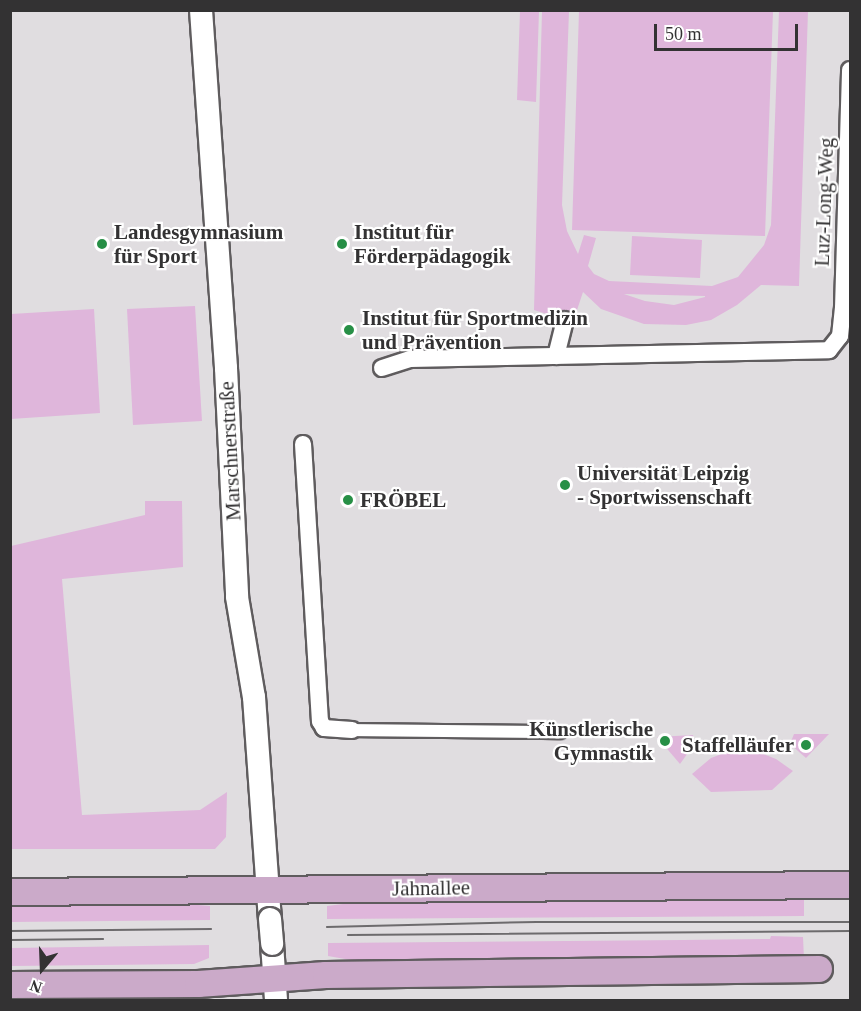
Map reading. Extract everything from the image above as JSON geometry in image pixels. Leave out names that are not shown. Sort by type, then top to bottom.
[{"type":"main road","name":"Marschnerstraße","points":[[201,10],[226,368],[237,597],[254,697],[275,990]]},
{"type":"main road","name":"Jahnallee","points":[[10,892],[850,885]]},
{"type":"main road","points":[[10,985],[198,984],[275,990],[326,975],[819,969]]},
{"type":"street","name":"Luz-Long-Weg","points":[[556,356],[830,350],[840,336],[850,70]]},
{"type":"street","points":[[382,368],[410,359],[556,356],[565,320]]},
{"type":"street","points":[[303,444],[320,721],[324,728],[560,732]]},
{"type":"shaded area","points":[[520,11],[539,11],[536,102],[517,100]]},
{"type":"shaded area","points":[[542,11],[569,11],[562,205],[567,231],[578,254],[584,235],[596,238],[588,266],[594,274],[609,281],[712,286],[738,277],[764,245],[771,225],[779,11],[808,11],[799,286],[761,285],[737,305],[711,320],[686,325],[644,324],[601,309],[583,292],[573,322],[534,310]],"holes":[[[624,294],[705,296],[674,305],[645,301]]]},
{"type":"shaded area","points":[[579,11],[773,11],[765,236],[572,230]]},
{"type":"shaded area","points":[[632,236],[702,240],[700,278],[630,275]]},
{"type":"shaded area","points":[[195,306],[202,421],[133,425],[127,309]]},
{"type":"shaded area","points":[[94,309],[100,413],[11,419],[11,314]]},
{"type":"shaded area","points":[[145,501],[182,501],[183,567],[62,579],[82,815],[200,810],[227,792],[226,837],[215,849],[11,849],[11,546],[145,515]]},
{"type":"shaded area","points":[[794,734],[829,734],[806,758],[790,744]]},
{"type":"shaded area","points":[[693,735],[695,743],[680,764],[657,737]]},
{"type":"shaded area","points":[[753,750],[776,759],[793,771],[772,790],[711,792],[692,774],[711,758],[730,751]]},
{"type":"shaded area","points":[[804,896],[804,916],[327,919],[327,906],[359,902]]},
{"type":"shaded area","points":[[175,903],[210,906],[210,920],[11,922],[10,905]]},
{"type":"shaded area","points":[[771,936],[803,937],[804,959],[368,963],[328,956],[328,943],[770,939]]},
{"type":"shaded area","points":[[209,945],[209,958],[194,964],[11,966],[11,948]]},
{"type":"shaded area","points":[[155,994],[159,1000],[11,1000],[10,995]]},
{"type":"tram line","points":[[327,927],[536,922],[850,922]]},
{"type":"tram line","points":[[10,931],[211,929]]},
{"type":"tram line","points":[[348,935],[850,931]]},
{"type":"tram line","points":[[10,940],[103,939]]},
{"type":"place","name":"Landesgymnasium für Sport","points":[[102,244]]},
{"type":"place","name":"Institut für Förderpädagogik","points":[[342,244]]},
{"type":"place","name":"Institut für Sportmedizin und Prävention","points":[[349,330]]},
{"type":"place","name":"Universität Leipzig - Sportwissenschaft","points":[[565,485]]},
{"type":"place","name":"FRÖBEL","points":[[348,500]]},
{"type":"place","name":"Künstlerische Gymnastik","points":[[665,741]]},
{"type":"place","name":"Staffelläufer","points":[[806,745]]}]
